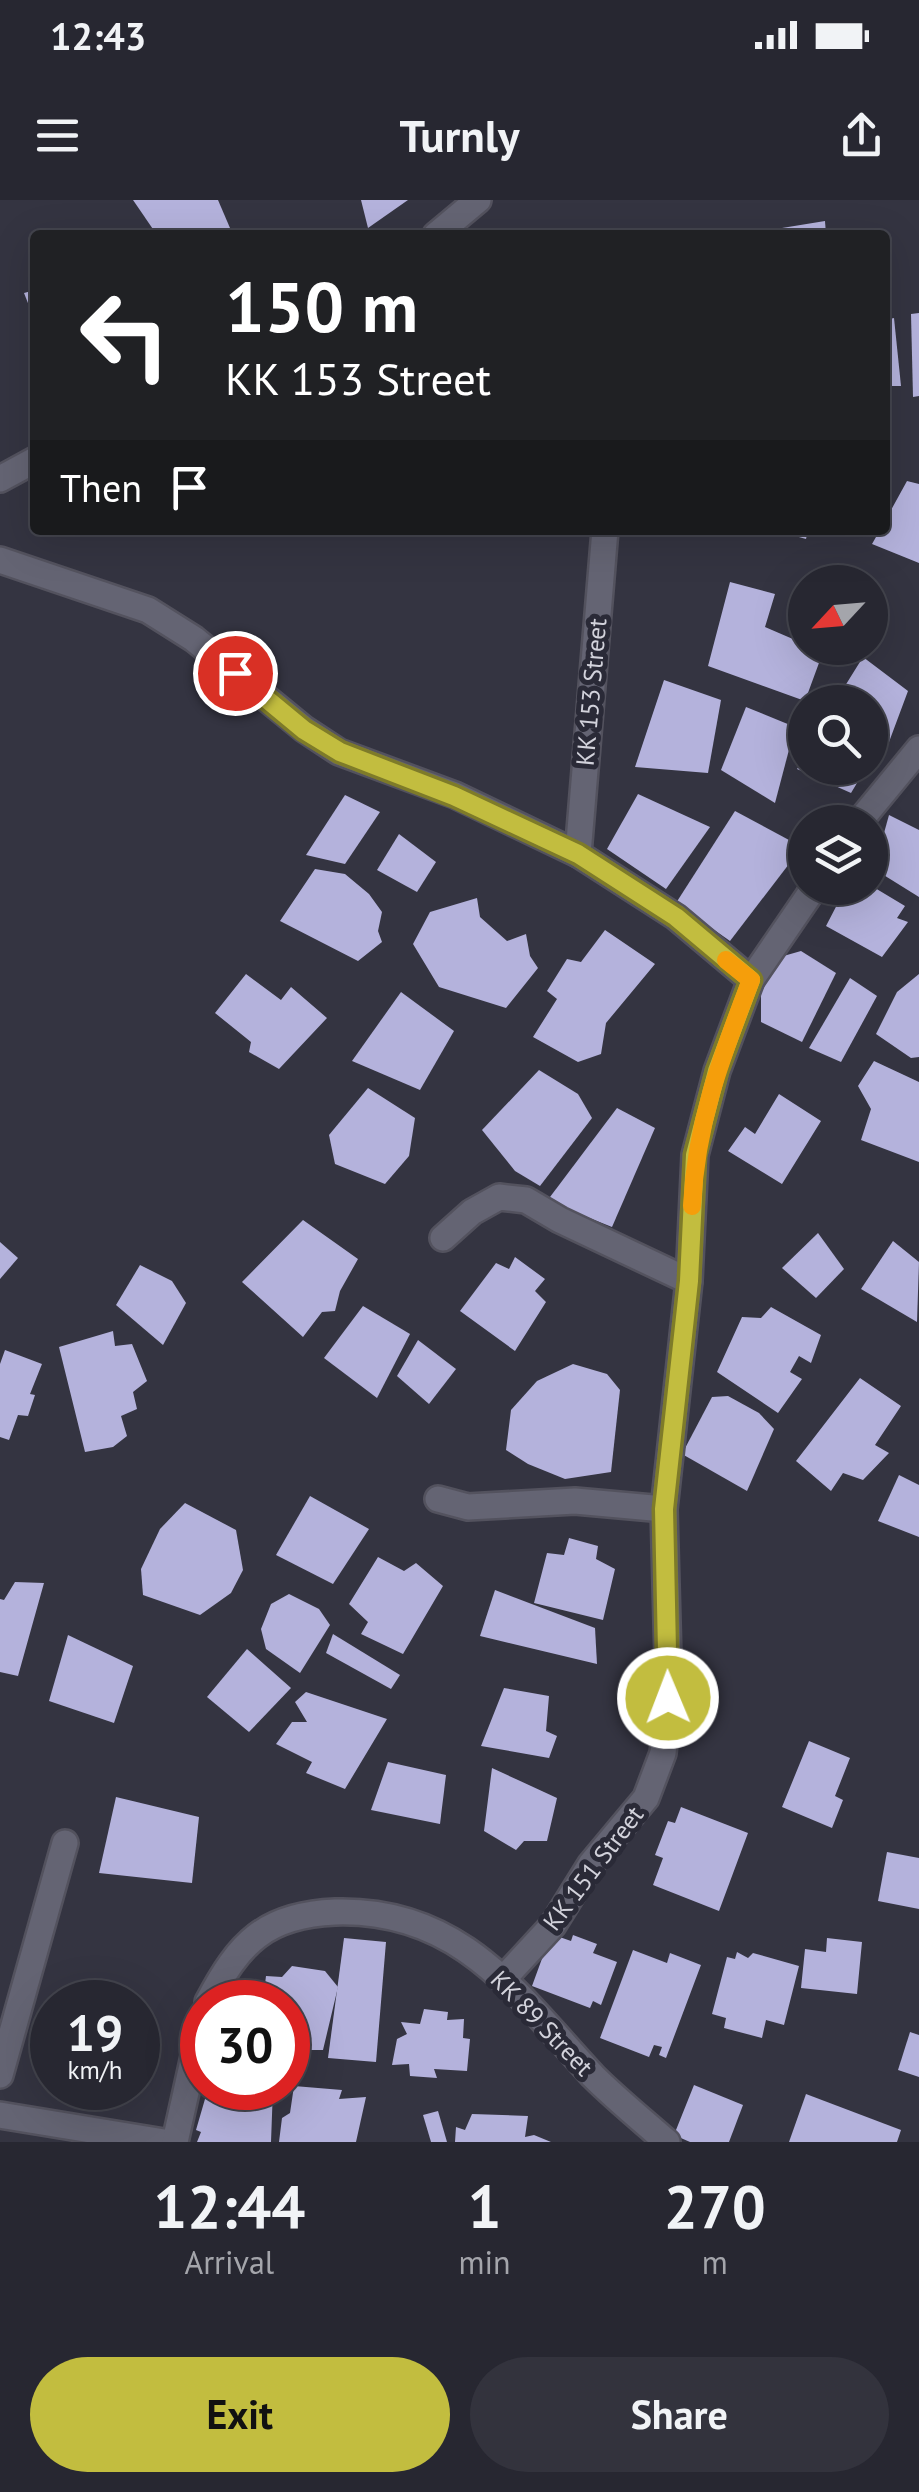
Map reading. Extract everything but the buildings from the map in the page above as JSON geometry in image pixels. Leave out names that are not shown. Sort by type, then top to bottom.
[{"type":"street","points":[[442,230],[478,200]]},
{"type":"street","points":[[1,476],[30,462]]},
{"type":"street","name":"KK 153 Street","points":[[578,854],[604,535]]},
{"type":"street","points":[[0,560],[148,610],[194,639],[304,730],[340,752],[454,796],[578,854],[676,917],[751,980]]},
{"type":"street","points":[[873,805],[919,749]]},
{"type":"street","name":"KK 151 Street","points":[[504,1977],[553,1924],[591,1864],[646,1798],[663,1753],[668,1698],[664,1509],[689,1281],[695,1155],[717,1071],[751,980],[802,905]]},
{"type":"street","points":[[443,1238],[472,1212],[499,1197],[526,1200],[689,1281]]},
{"type":"street","points":[[438,1499],[468,1507],[575,1502],[664,1509]]},
{"type":"street","points":[[0,2075],[66,1844]]},
{"type":"street","name":"KK 89 Street","points":[[220,1980],[261,1930],[309,1913],[361,1911],[434,1928],[504,1977],[597,2079],[667,2142]]},
{"type":"street","points":[[175,2142],[182,2110]]},
{"type":"street","points":[[0,2115],[164,2142]]},
{"type":"slow traffic","points":[[692,1206],[695,1155],[717,1071],[751,980],[726,960]]},
{"type":"route","points":[[235,673],[304,730],[340,752],[454,796],[578,854],[676,917],[751,980],[717,1071],[695,1155],[689,1281],[664,1509],[668,1698]]}]
